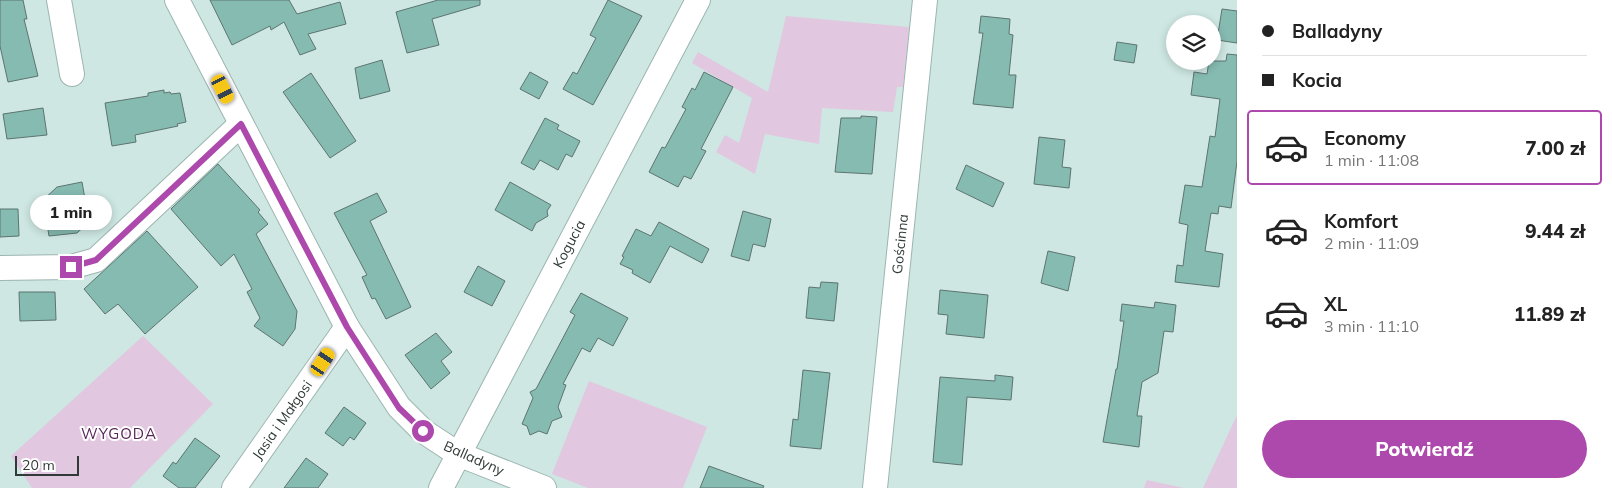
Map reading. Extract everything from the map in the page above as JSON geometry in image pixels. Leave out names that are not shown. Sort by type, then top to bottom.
[{"type":"street","points":[[59,0],[72,74]]},
{"type":"street","name":"Balladyny","points":[[177,0],[347,327],[399,408],[423,431],[458,454],[544,488]]},
{"type":"street","name":"Kogucia","points":[[441,488],[698,0]]},
{"type":"street","name":"Gościnna","points":[[875,488],[925,0]]},
{"type":"street","points":[[0,268],[71,267],[96,260],[241,124]]},
{"type":"street","name":"Jasia i Małgosi","points":[[234,488],[347,327]]},
{"type":"shaded area","points":[[786,16],[909,27],[903,87],[897,87],[893,112],[822,108],[819,144],[765,134],[755,174],[716,152],[725,135],[739,143],[752,98],[692,63],[698,52],[768,92]]},
{"type":"shaded area","points":[[143,336],[213,404],[130,488],[32,488],[11,456]]},
{"type":"shaded area","points":[[589,381],[707,427],[683,488],[588,488],[552,474]]},
{"type":"shaded area","points":[[1237,415],[1237,488],[1203,488]]},
{"type":"shaded area","points":[[1147,480],[1184,488],[1144,488]]},
{"type":"building","points":[[0,0],[23,0],[27,19],[24,19],[38,76],[8,82],[0,46]]},
{"type":"building","points":[[210,0],[289,0],[297,14],[340,2],[346,24],[308,34],[316,49],[300,55],[284,22],[271,30],[270,26],[232,45]]},
{"type":"building","points":[[438,0],[480,0],[480,5],[432,19],[439,45],[407,53],[396,12]]},
{"type":"building","points":[[608,0],[642,16],[593,105],[563,89],[573,72],[577,74],[596,38],[590,35]]},
{"type":"building","points":[[1222,9],[1237,11],[1237,43],[1221,41]]},
{"type":"building","points":[[981,16],[1010,19],[1009,34],[1013,35],[1009,75],[1016,75],[1013,108],[973,104],[983,33],[979,33]]},
{"type":"building","points":[[1117,42],[1137,45],[1134,63],[1114,60]]},
{"type":"building","points":[[1227,54],[1237,55],[1237,161],[1231,208],[1219,206],[1218,214],[1211,213],[1205,251],[1223,254],[1219,287],[1175,282],[1177,265],[1183,266],[1188,225],[1179,223],[1185,185],[1202,187],[1210,136],[1215,137],[1220,99],[1191,95],[1194,72],[1207,74],[1208,70],[1221,70],[1221,61],[1226,61]]},
{"type":"building","points":[[382,60],[390,91],[360,99],[355,68]]},
{"type":"building","points":[[530,72],[548,82],[539,99],[520,89]]},
{"type":"building","points":[[704,72],[733,87],[701,149],[706,151],[691,179],[684,176],[678,187],[649,172],[662,147],[665,148],[686,109],[682,107],[692,88],[695,90]]},
{"type":"building","points":[[311,73],[356,141],[330,158],[283,92]]},
{"type":"building","points":[[164,90],[164,93],[180,93],[186,122],[177,124],[178,126],[135,135],[136,142],[112,146],[105,103],[148,96],[148,93]]},
{"type":"building","points":[[43,108],[47,135],[7,139],[3,114]]},
{"type":"building","points":[[861,116],[877,117],[872,174],[835,172],[841,118],[861,118]]},
{"type":"building","points":[[545,118],[559,125],[557,129],[580,141],[572,157],[566,154],[558,170],[540,160],[534,170],[521,163]]},
{"type":"building","points":[[1039,137],[1065,140],[1062,167],[1071,168],[1069,188],[1034,184]]},
{"type":"building","points":[[218,164],[260,210],[258,212],[268,224],[256,234],[297,311],[295,329],[283,346],[254,326],[260,318],[247,292],[252,289],[234,254],[221,266],[171,209]]},
{"type":"building","points":[[966,165],[1004,183],[993,207],[956,189]]},
{"type":"building","points":[[82,182],[89,222],[77,233],[49,236],[43,200],[57,187]]},
{"type":"building","points":[[510,182],[551,205],[547,211],[548,216],[536,223],[532,231],[495,210]]},
{"type":"building","points":[[377,193],[387,212],[370,221],[411,307],[386,319],[375,298],[372,299],[362,277],[367,275],[334,213]]},
{"type":"building","points":[[0,209],[18,209],[19,236],[0,237]]},
{"type":"building","points":[[743,211],[771,219],[765,247],[753,244],[749,261],[731,256]]},
{"type":"building","points":[[659,222],[709,249],[702,263],[670,246],[650,283],[632,273],[633,270],[620,264],[624,257],[622,256],[636,229],[651,236]]},
{"type":"building","points":[[147,231],[198,287],[145,334],[118,304],[105,314],[84,289]]},
{"type":"building","points":[[1048,251],[1075,257],[1068,291],[1041,283]]},
{"type":"building","points":[[478,266],[505,281],[492,306],[464,292]]},
{"type":"building","points":[[821,282],[838,283],[834,321],[806,318],[809,287],[820,288]]},
{"type":"building","points":[[940,290],[988,295],[984,338],[946,334],[948,315],[938,314]]},
{"type":"building","points":[[19,292],[55,292],[56,320],[20,321]]},
{"type":"building","points":[[581,293],[628,318],[613,346],[598,338],[590,352],[582,348],[563,384],[566,385],[558,407],[562,417],[552,421],[547,434],[539,431],[530,435],[527,426],[522,424],[533,398],[530,392],[536,389],[575,315],[570,312]]},
{"type":"building","points":[[1155,302],[1176,305],[1173,332],[1164,331],[1158,373],[1142,382],[1137,416],[1142,416],[1139,447],[1103,442],[1124,321],[1120,321],[1122,304],[1154,308]]},
{"type":"building","points":[[436,333],[452,352],[441,361],[450,373],[431,389],[405,355]]},
{"type":"building","points":[[803,370],[830,373],[821,449],[790,446],[793,419],[798,420]]},
{"type":"building","points":[[995,375],[1013,377],[1011,400],[967,397],[962,465],[933,462],[940,377],[995,381]]},
{"type":"building","points":[[344,407],[366,423],[354,440],[350,437],[343,446],[325,433]]},
{"type":"building","points":[[195,438],[220,456],[195,488],[179,488],[163,476],[173,462],[176,464]]},
{"type":"building","points":[[306,458],[328,474],[318,488],[284,488]]},
{"type":"building","points":[[709,466],[764,486],[763,488],[700,488]]},
{"type":"district","name":"WYGODA","points":[[119,434]]},
{"type":"route","points":[[71,267],[96,260],[241,124],[347,327],[399,408],[423,431]]}]
